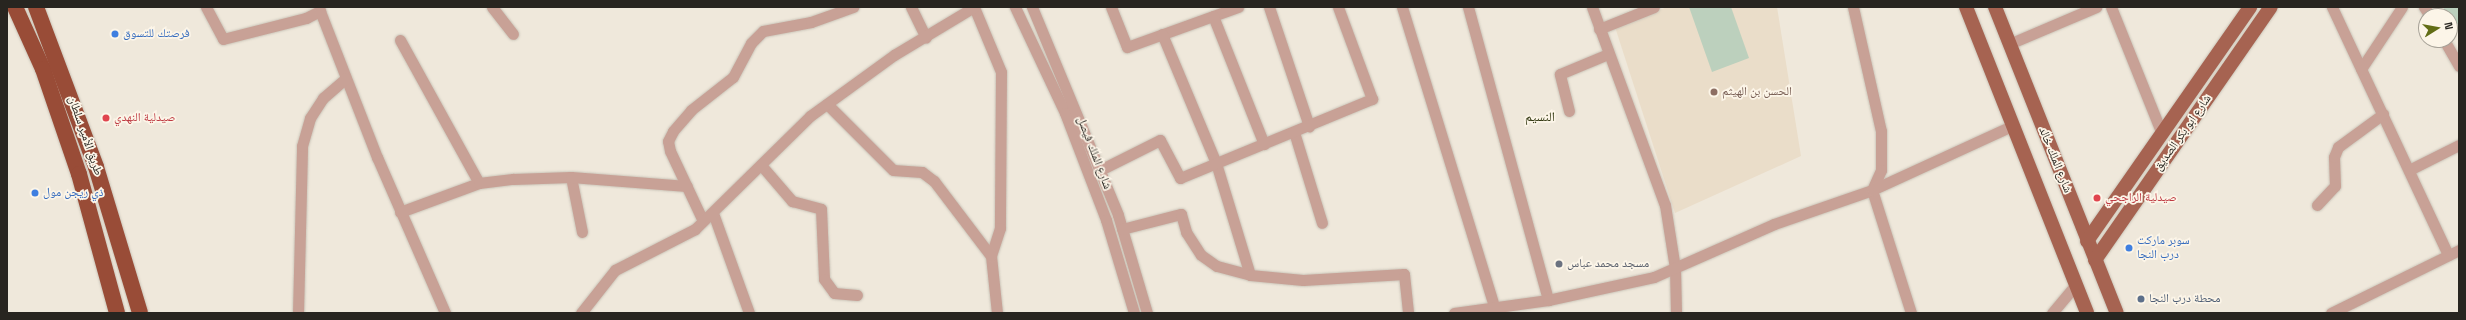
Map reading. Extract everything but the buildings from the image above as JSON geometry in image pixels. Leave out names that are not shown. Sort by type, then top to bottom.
[{"type":"highway","name":"طريق الأمير سلطان","points":[[15,7],[43,69],[76,166],[117,313]]},
{"type":"highway","name":"طريق الأمير سلطان","points":[[36,7],[96,167],[140,313]]},
{"type":"main road","points":[[1966,7],[2012,126],[2088,313]]},
{"type":"main road","name":"شارع الملك خالد","points":[[1995,7],[2116,313]]},
{"type":"main road","name":"شارع ابو بكر الصديق","points":[[2087,241],[2250,7]]},
{"type":"main road","name":"شارع ابو بكر الصديق","points":[[2095,260],[2271,7]]},
{"type":"street","points":[[206,7],[223,39],[306,18],[324,9],[346,78],[400,212],[445,313]]},
{"type":"street","points":[[492,7],[513,34]]},
{"type":"street","points":[[703,221],[668,141],[681,120],[734,77],[751,43],[763,31],[811,22],[853,7]]},
{"type":"street","points":[[911,7],[926,38]]},
{"type":"street","points":[[581,313],[615,270],[703,221],[827,104],[974,7],[1001,72],[1000,228],[991,256],[997,313]]},
{"type":"street","name":"شارع الملك فيصل","points":[[1016,7],[1065,113],[1106,220],[1134,313]]},
{"type":"street","points":[[1032,7],[1100,170],[1122,229],[1147,313]]},
{"type":"street","points":[[1111,7],[1127,47],[1238,7]]},
{"type":"street","points":[[1269,7],[1309,126]]},
{"type":"street","points":[[1100,170],[1160,140],[1180,178],[1372,99],[1338,7]]},
{"type":"street","points":[[1402,7],[1496,310]]},
{"type":"street","points":[[1468,7],[1548,300]]},
{"type":"street","points":[[1592,7],[1608,54],[1665,205],[1674,268],[1676,313]]},
{"type":"street","points":[[1599,29],[1654,7]]},
{"type":"street","points":[[1853,7],[1881,131],[1880,170],[1872,190],[1911,313]]},
{"type":"street","points":[[2009,44],[2096,7]]},
{"type":"street","points":[[2111,7],[2162,134]]},
{"type":"street","points":[[2332,7],[2448,255]]},
{"type":"street","points":[[2361,69],[2402,7]]},
{"type":"street","points":[[1213,16],[1264,144]]},
{"type":"street","points":[[1162,34],[1216,163],[1250,275]]},
{"type":"street","points":[[400,40],[478,183]]},
{"type":"street","points":[[2449,48],[2459,66]]},
{"type":"street","points":[[1568,111],[1560,74],[1608,54]]},
{"type":"street","points":[[298,313],[302,146],[310,118],[323,98],[346,78]]},
{"type":"street","points":[[827,104],[893,170],[922,172],[934,182],[991,256]]},
{"type":"street","points":[[2317,205],[2335,186],[2334,157],[2338,147],[2383,114]]},
{"type":"street","points":[[1454,313],[1496,310],[1654,277],[1774,224],[1872,190],[2012,126]]},
{"type":"street","points":[[1294,132],[1322,223]]},
{"type":"street","points":[[2408,170],[2459,145]]},
{"type":"street","points":[[761,165],[792,201],[821,209],[824,279],[834,293],[857,295]]},
{"type":"street","points":[[400,212],[478,183],[571,177],[687,186]]},
{"type":"street","points":[[571,177],[582,232]]},
{"type":"street","points":[[713,213],[749,313]]},
{"type":"street","points":[[1122,229],[1181,214],[1186,232],[1201,255],[1216,266],[1250,275],[1303,280],[1404,274],[1408,313]]},
{"type":"street","points":[[2331,313],[2459,250]]},
{"type":"street","points":[[2052,313],[2076,284]]},
{"type":"shaded area","name":"الحسن بن الهيثم","points":[[1667,7],[1777,7],[1801,156],[1675,213],[1615,27]]},
{"type":"green space","points":[[1689,7],[1731,7],[1749,58],[1712,72]]},
{"type":"green space","points":[[2459,7],[2459,23],[2458,24],[2458,8],[2444,8]]},
{"type":"place","name":"فرصتك للتسوق","points":[[115,34]]},
{"type":"place","name":"الحسن بن الهيثم","points":[[1714,92]]},
{"type":"place","name":"صيدلية النهدي","points":[[106,118]]},
{"type":"place","name":"ذي ريجن مول","points":[[35,193]]},
{"type":"place","name":"صيدلية الراجحي","points":[[2097,198]]},
{"type":"place","name":"سوبر ماركت درب النجا","points":[[2129,248]]},
{"type":"place","name":"مسجد محمد عباس","points":[[1559,264]]},
{"type":"place","name":"محطة درب النجا","points":[[2141,299]]},
{"type":"district","name":"النسيم","points":[[1540,117]]}]
